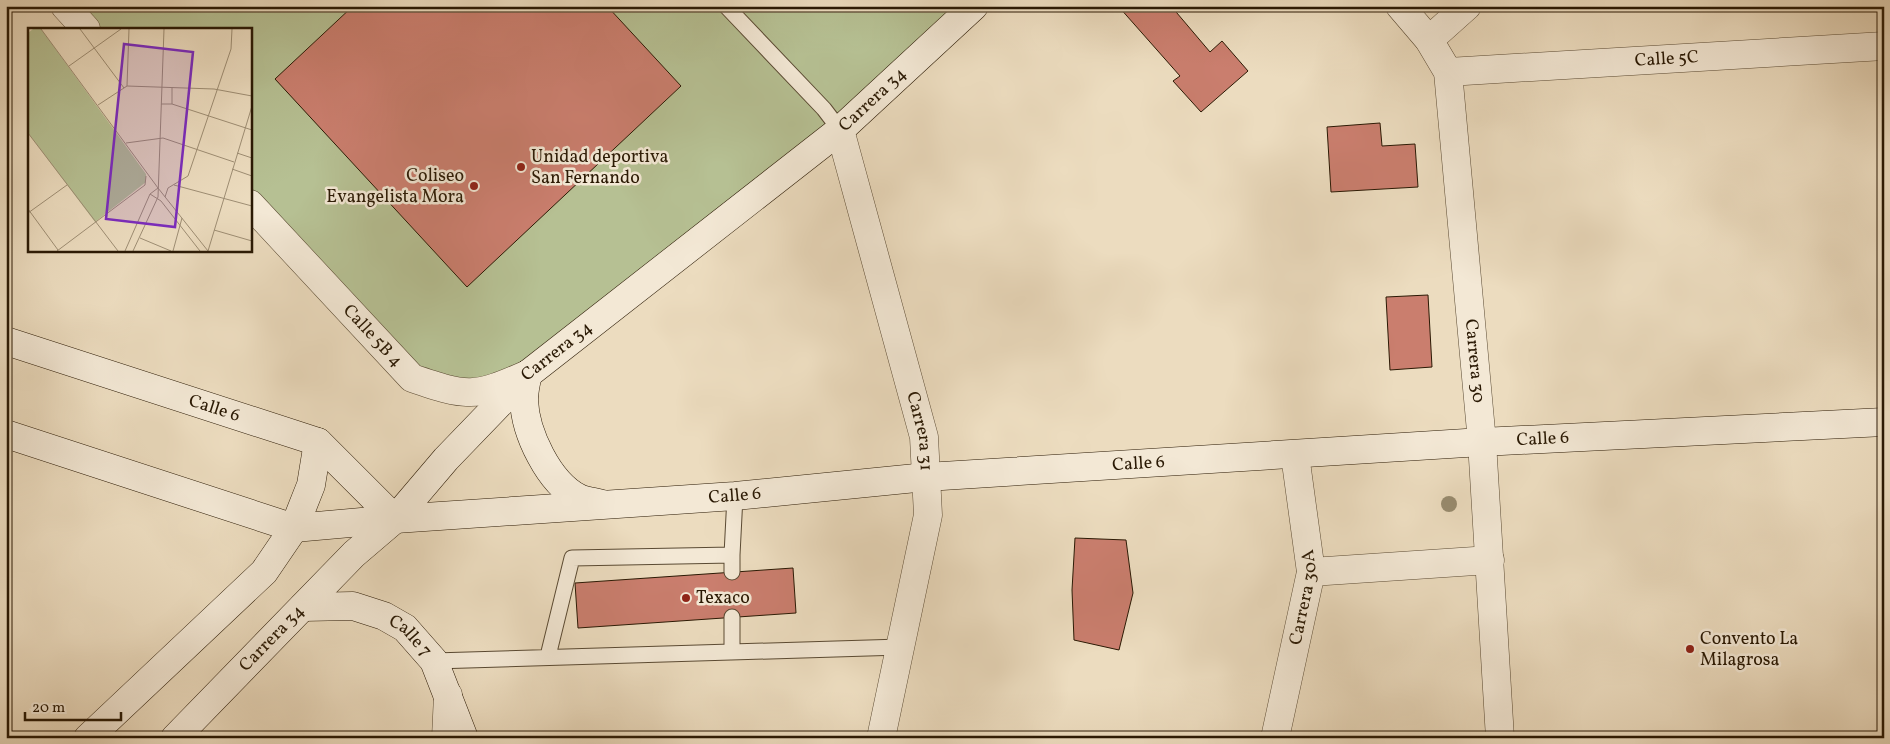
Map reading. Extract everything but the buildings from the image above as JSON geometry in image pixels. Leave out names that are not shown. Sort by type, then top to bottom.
[{"type":"street","points":[[65,6],[85,28]]},
{"type":"street","name":"Carrera 34","points":[[175,738],[354,554],[395,519],[446,459],[528,374],[840,130],[974,6]]},
{"type":"street","name":"Carrera 30","points":[[1400,6],[1429,40],[1448,72],[1482,442],[1500,738]]},
{"type":"street","points":[[1429,40],[1467,6]]},
{"type":"street","name":"Calle 5C","points":[[1448,72],[1884,46]]},
{"type":"street","name":"Carrera 31","points":[[840,130],[924,437],[928,515],[881,738]]},
{"type":"street","name":"Calle 5B 4","points":[[251,205],[412,378],[447,390],[467,394],[494,388],[528,374]]},
{"type":"street","name":"Calle 6","points":[[6,341],[318,442],[395,519]]},
{"type":"street","points":[[528,374],[524,400],[529,429],[540,456],[557,479],[579,497],[604,505]]},
{"type":"street","name":"Calle 6","points":[[6,434],[294,528],[395,519],[735,496],[926,477],[1482,442],[1884,422]]},
{"type":"street","points":[[88,738],[264,572],[294,528],[311,485],[318,442]]},
{"type":"street","name":"Carrera 30A","points":[[1276,738],[1312,572],[1295,455]]},
{"type":"street","points":[[1312,572],[1490,560]]},
{"type":"street","name":"Calle 7","points":[[303,607],[353,606],[384,616],[405,628],[434,661],[464,738]]},
{"type":"street","points":[[446,738],[448,693]]},
{"type":"lane","points":[[726,6],[824,109],[840,130]]},
{"type":"lane","points":[[732,572],[735,496]]},
{"type":"lane","points":[[548,656],[572,558],[732,555]]},
{"type":"lane","points":[[732,617],[732,652]]},
{"type":"lane","points":[[434,661],[548,656],[901,647]]},
{"type":"green space","name":"Unidad deportiva San Fernando","points":[[65,6],[974,6],[494,388],[412,378],[251,205],[251,28],[85,28]]},
{"type":"place","name":"Unidad deportiva San Fernando","points":[[521,167]]},
{"type":"place","name":"Coliseo Evangelista Mora","points":[[474,186]]},
{"type":"place","name":"Texaco","points":[[686,598]]},
{"type":"place","name":"Convento La Milagrosa","points":[[1690,649]]}]
